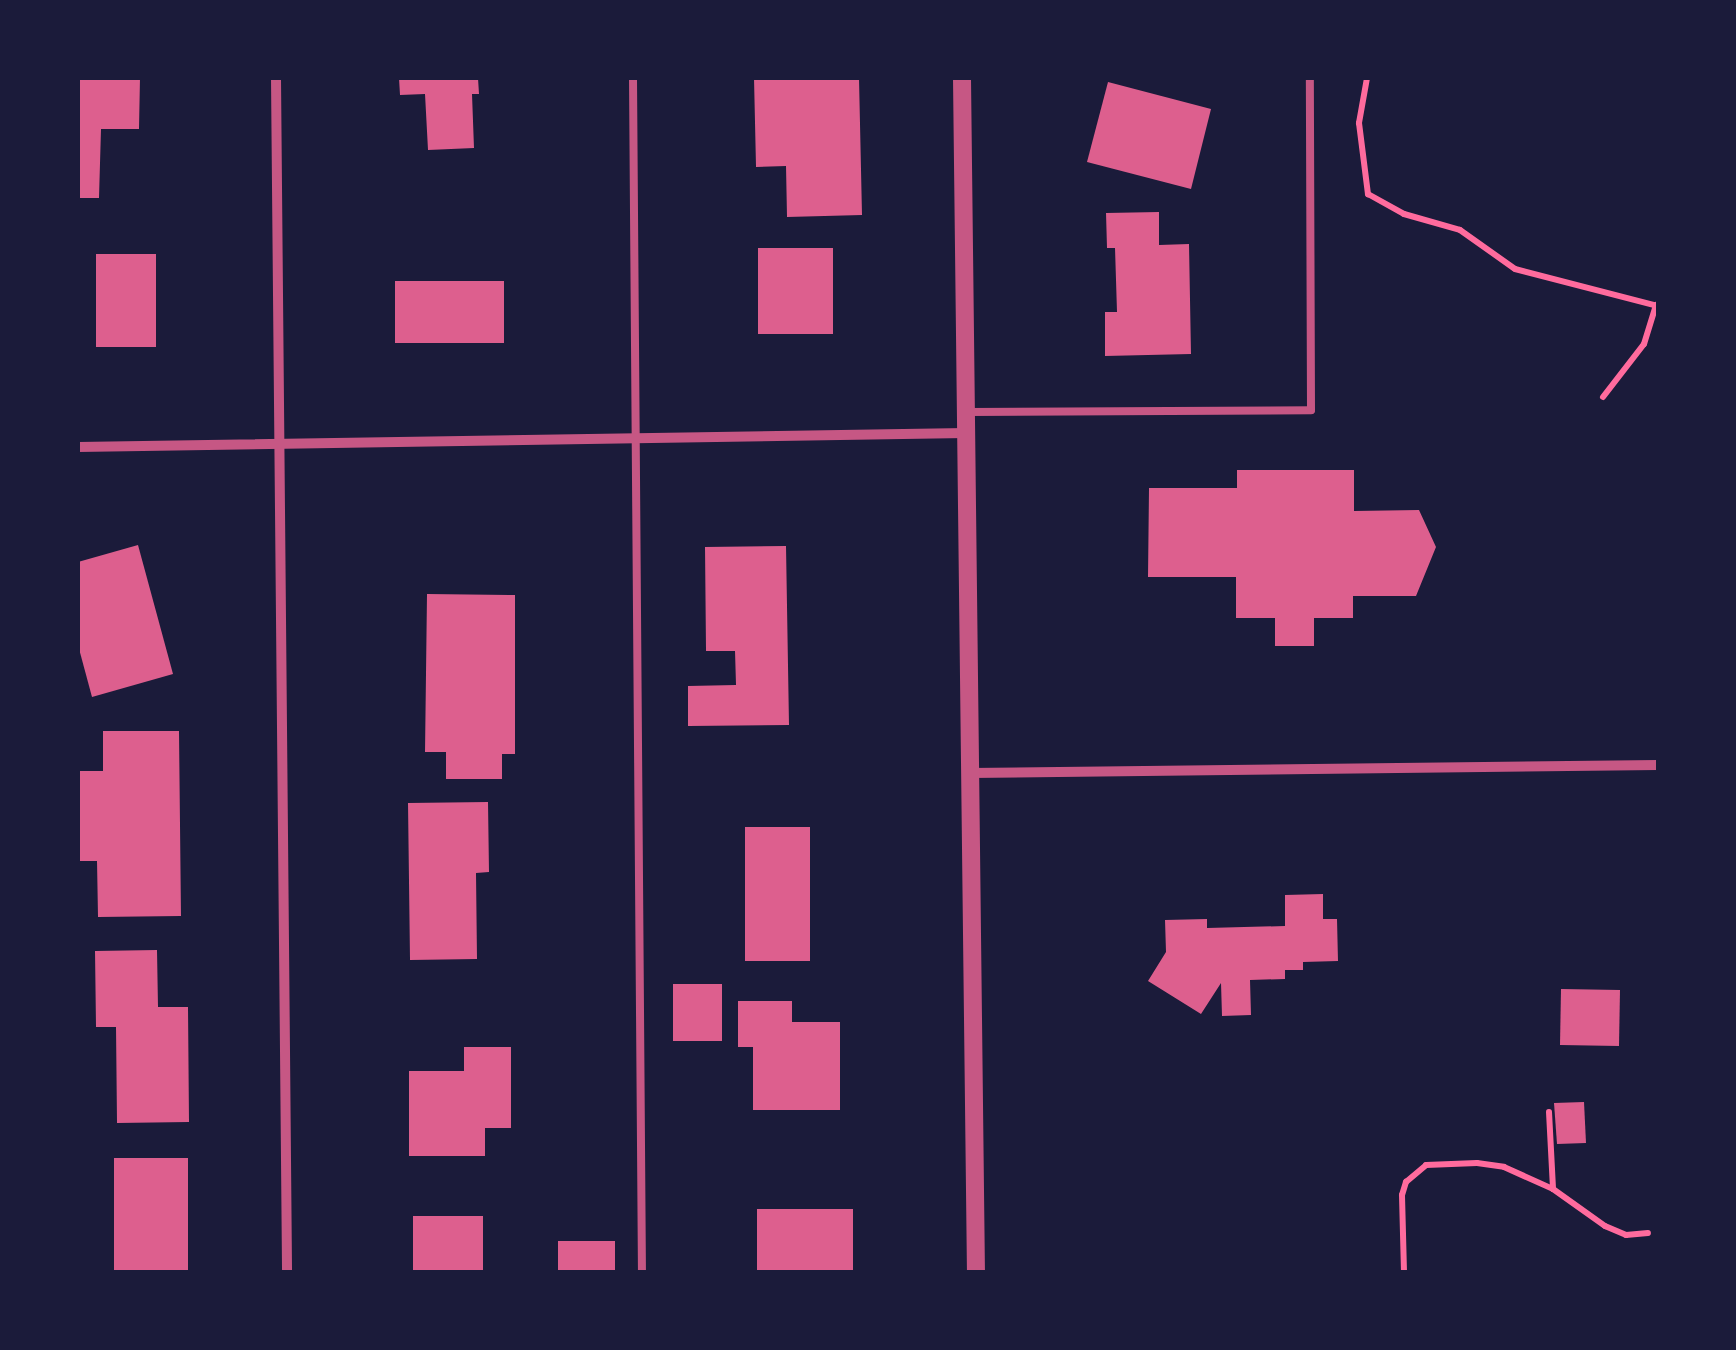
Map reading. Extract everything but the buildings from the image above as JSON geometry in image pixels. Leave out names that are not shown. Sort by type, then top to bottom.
[{"type":"street","points":[[276,78],[287,1272]]},
{"type":"street","points":[[962,78],[976,1272]]},
{"type":"street","points":[[78,447],[966,432]]},
{"type":"street","points":[[970,773],[1658,765]]},
{"type":"lane","points":[[633,78],[642,1272]]},
{"type":"lane","points":[[966,412],[1311,410],[1310,78]]},
{"type":"path","points":[[1367,78],[1359,123],[1368,194],[1404,214],[1460,230],[1515,269],[1657,306],[1644,344],[1603,397]]},
{"type":"path","points":[[1549,1112],[1553,1189]]},
{"type":"path","points":[[1404,1272],[1402,1196],[1406,1182],[1426,1166],[1504,1167],[1553,1189],[1606,1226],[1626,1235],[1648,1233]]}]
